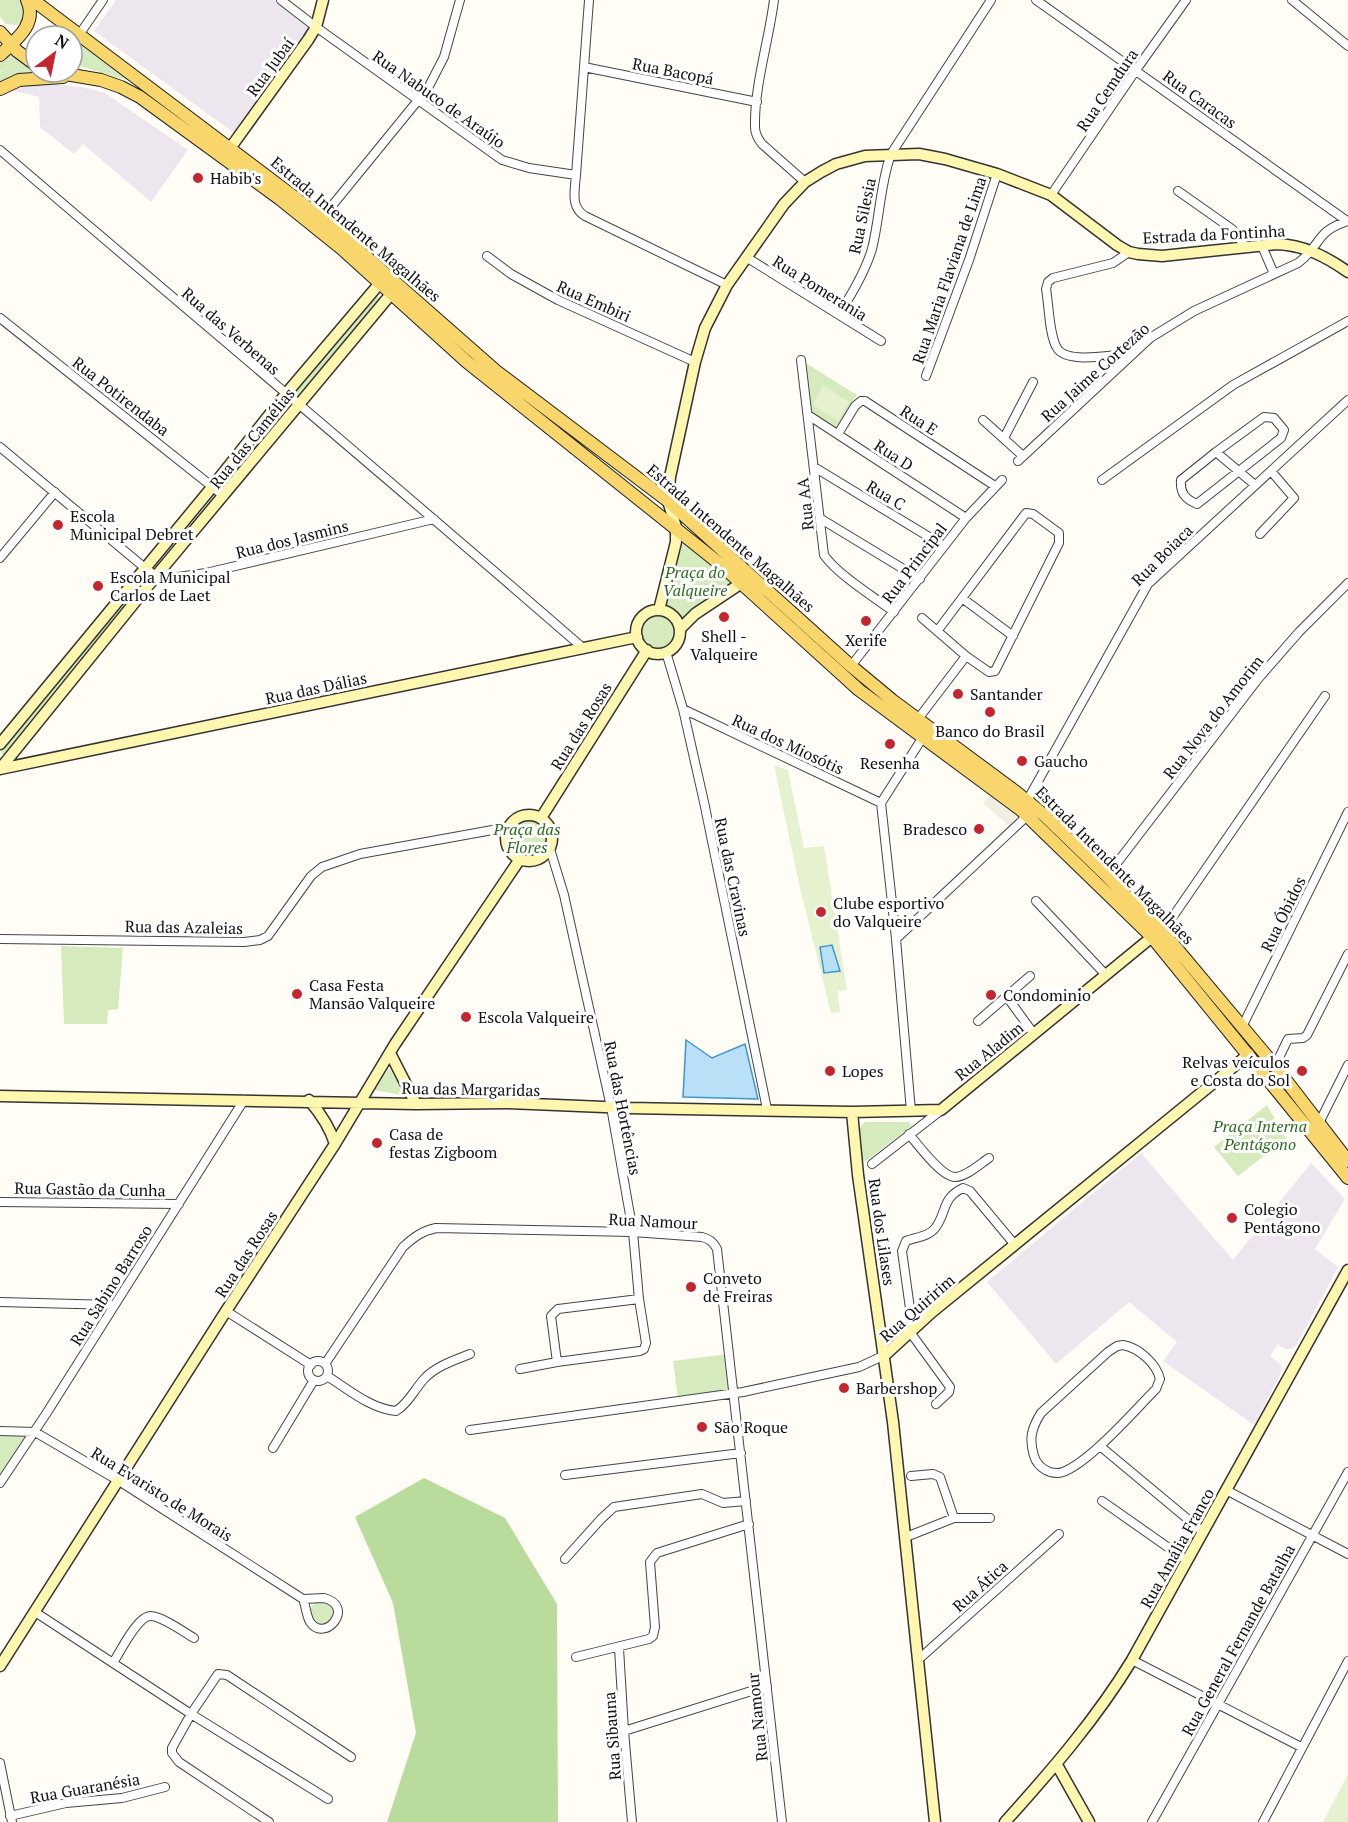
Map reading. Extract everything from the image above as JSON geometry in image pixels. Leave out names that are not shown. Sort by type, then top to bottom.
[{"type":"main road","points":[[0,55],[29,23],[31,8],[27,0]]},
{"type":"main road","name":"Estrada Intendente Magalhães","points":[[33,0],[65,24]]},
{"type":"main road","points":[[0,32],[24,55]]},
{"type":"main road","name":"Estrada Intendente Magalhães","points":[[84,38],[322,218],[496,371],[668,501],[850,666],[1027,801],[1107,876],[1242,1027],[1348,1161]]},
{"type":"main road","name":"Estrada Intendente Magalhães","points":[[84,77],[121,87],[140,97],[280,198],[341,248],[512,400],[676,527],[860,690],[995,789],[1027,816],[1157,934],[1348,1178]]},
{"type":"main road","points":[[0,89],[9,83],[24,80]]},
{"type":"street","points":[[84,27],[103,0]]},
{"type":"street","name":"Rua Nabuco de Araújo","points":[[281,0],[502,160],[529,168],[576,175]]},
{"type":"street","name":"Rua Jubaí","points":[[231,147],[316,27],[323,0]]},
{"type":"street","points":[[322,218],[418,101],[437,73],[444,57],[460,0]]},
{"type":"street","points":[[589,0],[576,175],[577,210],[727,285]]},
{"type":"street","points":[[774,0],[757,102],[755,128],[757,137],[771,153],[805,182]]},
{"type":"street","name":"Rua Silesia","points":[[839,314],[859,282],[871,251],[891,154],[991,0]]},
{"type":"street","name":"Rua Caracas","points":[[1036,0],[1348,221]]},
{"type":"street","name":"Rua Cemdura","points":[[1051,195],[1186,0]]},
{"type":"street","points":[[1292,0],[1348,46]]},
{"type":"street","name":"Rua Bacopá","points":[[584,67],[757,102]]},
{"type":"street","name":"Rua das Verbenas","points":[[0,150],[583,648]]},
{"type":"street","name":"Estrada da Fontinha","points":[[676,527],[668,501],[674,454],[705,327],[727,285],[784,204],[805,182],[836,164],[851,159],[891,154],[919,154],[945,159],[997,174],[1051,195],[1129,252],[1162,256],[1246,247],[1292,245],[1311,250],[1348,272]]},
{"type":"street","name":"Rua Maria Flaviana de Lima","points":[[926,376],[969,260],[997,174]]},
{"type":"street","points":[[1178,191],[1232,229],[1246,247]]},
{"type":"street","name":"Rua Jaime Cortezão","points":[[1004,438],[1021,458],[1150,338],[1194,311],[1298,263],[1311,250],[1324,231],[1348,221]]},
{"type":"street","points":[[1262,246],[1274,274]]},
{"type":"street","points":[[1129,252],[1113,263],[1053,278],[1048,282],[1046,289],[1054,342],[1062,354],[1070,358],[1081,358],[1132,353]]},
{"type":"street","name":"Rua Embiri","points":[[487,256],[511,274],[558,300],[695,362]]},
{"type":"street","name":"Rua Pomerania","points":[[746,257],[880,342]]},
{"type":"street","name":"Rua das Camélias","points":[[0,744],[285,395],[380,283]]},
{"type":"street","name":"Rua das Camélias","points":[[0,769],[156,576],[391,294]]},
{"type":"street","name":"Rua Potirendaba","points":[[0,318],[224,496]]},
{"type":"street","points":[[1102,480],[1233,386],[1348,321]]},
{"type":"street","name":"Rua AA","points":[[801,360],[824,555],[894,612]]},
{"type":"street","points":[[983,420],[1004,438],[1033,382]]},
{"type":"street","name":"Rua Boiaca","points":[[1027,801],[1142,592],[1157,574],[1348,400]]},
{"type":"street","name":"Rua E","points":[[838,434],[855,406],[865,401],[995,486]]},
{"type":"street","name":"Rua D","points":[[808,415],[966,518]]},
{"type":"street","points":[[1264,417],[1274,418],[1284,430],[1281,438],[1240,472],[1197,504],[1187,500],[1180,490],[1180,480],[1216,452],[1264,417]]},
{"type":"street","points":[[0,447],[156,576]]},
{"type":"street","points":[[1216,452],[1255,485]]},
{"type":"street","name":"Rua C","points":[[814,467],[944,546]]},
{"type":"street","points":[[1260,534],[1294,498],[1271,471]]},
{"type":"street","name":"Rua Principal","points":[[850,666],[966,518],[1002,480]]},
{"type":"street","points":[[0,558],[55,492]]},
{"type":"street","points":[[921,618],[966,656],[992,673],[997,669],[1059,543],[1061,535],[1057,530],[1033,514],[1027,513],[938,630]]},
{"type":"street","name":"Rua dos Jasmins","points":[[156,576],[173,579],[206,573],[434,519]]},
{"type":"street","points":[[821,519],[920,579]]},
{"type":"street","points":[[659,610],[674,552],[676,527]]},
{"type":"street","points":[[680,629],[695,614],[740,582],[743,567]]},
{"type":"street","name":"Rua Nova do Amorim","points":[[1107,876],[1258,679],[1299,632],[1348,583]]},
{"type":"street","points":[[962,598],[1013,636]]},
{"type":"street","points":[[659,610],[671,614],[680,629],[675,646],[666,652],[647,650],[637,637],[637,626],[648,612],[659,610]]},
{"type":"street","name":"Rua das Dálias","points":[[0,769],[637,637]]},
{"type":"street","name":"Rua das Rosas","points":[[541,818],[647,650]]},
{"type":"street","name":"Rua das Cravinas","points":[[666,652],[683,710],[766,1109]]},
{"type":"street","points":[[918,718],[966,656]]},
{"type":"street","points":[[1157,934],[1324,696]]},
{"type":"street","name":"Rua dos Miosótis","points":[[683,710],[881,803]]},
{"type":"street","points":[[911,1111],[881,803],[923,737]]},
{"type":"street","name":"Rua Óbidos","points":[[1242,1027],[1348,812]]},
{"type":"street","points":[[532,815],[541,818],[550,828],[552,842],[550,849],[537,860],[520,859],[509,849],[506,834],[509,827],[523,816],[532,815]]},
{"type":"street","points":[[896,939],[1027,816]]},
{"type":"street","name":"Rua das Azaleias","points":[[0,939],[244,942],[260,939],[268,936],[311,876],[322,867],[360,854],[509,827]]},
{"type":"street","name":"Rua das Hortências","points":[[550,849],[564,895],[611,1107],[633,1232],[639,1299],[646,1343],[644,1349],[636,1352],[557,1362]]},
{"type":"street","name":"Rua das Rosas","points":[[0,1666],[5,1651],[35,1612],[335,1144],[390,1053],[520,859]]},
{"type":"street","points":[[1036,901],[1106,975]]},
{"type":"street","name":"Rua Aladim","points":[[872,1164],[1157,934]]},
{"type":"street","points":[[1275,1066],[1288,1039],[1303,1038],[1307,1035],[1348,954]]},
{"type":"street","points":[[978,1021],[1030,976]]},
{"type":"street","points":[[1008,997],[1034,1034]]},
{"type":"street","points":[[390,1053],[416,1104]]},
{"type":"street","name":"Rua Quiririm","points":[[935,1822],[885,1355],[1015,1245],[1249,1054]]},
{"type":"street","points":[[1319,1123],[1348,1065]]},
{"type":"street","name":"Rua das Margaridas","points":[[0,1096],[309,1100],[416,1104],[508,1103],[852,1112],[941,1110]]},
{"type":"street","name":"Rua Sabino Barroso","points":[[0,1483],[35,1432],[244,1100]]},
{"type":"street","points":[[309,1100],[327,1124],[335,1144]]},
{"type":"street","name":"Rua dos Lilases","points":[[852,1112],[858,1175],[885,1355]]},
{"type":"street","points":[[909,1134],[944,1173],[955,1177],[989,1158]]},
{"type":"street","points":[[936,1404],[949,1392],[950,1387],[911,1331],[903,1245],[906,1241],[922,1237],[936,1227],[944,1206],[951,1196],[963,1188],[970,1191],[1015,1245]]},
{"type":"street","name":"Rua Gastão da Cunha","points":[[0,1202],[179,1204]]},
{"type":"street","name":"Rua Namour","points":[[325,1364],[403,1247],[424,1231],[436,1228],[633,1232],[702,1237],[714,1244],[717,1249],[735,1393],[782,1822]]},
{"type":"street","name":"Rua Amália Franco","points":[[1005,1822],[1057,1765],[1114,1689],[1348,1270]]},
{"type":"street","points":[[520,1369],[557,1362],[551,1316],[558,1309],[639,1299]]},
{"type":"street","points":[[0,1302],[114,1305]]},
{"type":"street","points":[[226,1311],[311,1365]]},
{"type":"street","points":[[1117,1346],[1131,1347],[1143,1354],[1156,1368],[1160,1379],[1159,1384],[1100,1446],[1070,1468],[1054,1473],[1043,1469],[1036,1461],[1031,1444],[1031,1433],[1041,1413],[1108,1352],[1117,1346]]},
{"type":"street","points":[[327,1376],[373,1404],[396,1411],[431,1372],[470,1354]]},
{"type":"street","points":[[470,1430],[735,1393],[859,1367],[885,1355]]},
{"type":"street","points":[[316,1361],[325,1364],[328,1370],[327,1376],[320,1381],[314,1380],[309,1373],[311,1365],[316,1361]]},
{"type":"street","points":[[273,1448],[314,1380]]},
{"type":"street","name":"Rua Evaristo de Morais","points":[[0,1431],[35,1432],[119,1481],[303,1599],[324,1598],[333,1602],[338,1611],[333,1625],[324,1629],[314,1626],[308,1618],[303,1599]]},
{"type":"street","points":[[1100,1446],[1202,1531]]},
{"type":"street","points":[[565,1475],[741,1453]]},
{"type":"street","name":"Rua General Fernande Batalha","points":[[1152,1822],[1348,1472]]},
{"type":"street","points":[[911,1476],[933,1474],[940,1478],[954,1518]]},
{"type":"street","points":[[1226,1490],[1348,1554]]},
{"type":"street","points":[[565,1559],[614,1508],[702,1494],[723,1503],[746,1501]]},
{"type":"street","points":[[1102,1501],[1186,1560]]},
{"type":"street","points":[[906,1537],[954,1518],[990,1518]]},
{"type":"street","points":[[576,1657],[619,1648],[653,1636],[655,1627],[650,1562],[652,1557],[664,1549],[749,1524]]},
{"type":"street","name":"Rua Ática","points":[[919,1659],[1059,1534]]},
{"type":"street","points":[[35,1612],[190,1714],[328,1799]]},
{"type":"street","points":[[113,1663],[138,1623],[145,1617],[153,1615],[194,1638]]},
{"type":"street","name":"Rua Sibauna","points":[[619,1648],[632,1822]]},
{"type":"street","points":[[1132,1660],[1301,1747]]},
{"type":"street","points":[[1263,1822],[1348,1661]]},
{"type":"street","points":[[269,1822],[174,1758],[172,1748],[190,1714],[215,1676],[222,1673],[351,1757]]},
{"type":"street","points":[[624,1731],[767,1686]]},
{"type":"street","name":"Rua Guaranésia","points":[[0,1764],[11,1819],[66,1803],[122,1798],[165,1787]]},
{"type":"street","points":[[1057,1765],[1089,1822]]},
{"type":"shaded area","points":[[116,0],[274,0],[309,28],[234,133],[94,31]]},
{"type":"shaded area","points":[[24,83],[49,84],[82,87],[105,93],[188,150],[151,202],[83,144],[74,154],[40,127],[39,97],[10,90]]},
{"type":"shaded area","points":[[995,789],[1021,810],[1009,826],[983,803]]},
{"type":"shaded area","points":[[1141,1153],[1233,1260],[1311,1163],[1345,1199],[1315,1249],[1338,1267],[1296,1346],[1285,1349],[1278,1344],[1270,1356],[1281,1365],[1282,1371],[1254,1425],[1163,1361],[1177,1342],[1129,1302],[1056,1364],[987,1282]]},
{"type":"green space","points":[[0,0],[20,0],[26,13],[23,21],[18,25],[6,24],[0,17]]},
{"type":"green space","points":[[84,45],[133,82],[84,68]]},
{"type":"green space","points":[[7,51],[24,61],[24,79],[0,86],[0,73],[6,67],[0,72],[0,58]]},
{"type":"green space","points":[[375,294],[380,299],[300,397],[295,396],[293,390]]},
{"type":"green space","points":[[804,362],[857,395],[836,429],[810,414]]},
{"type":"green space","points":[[823,385],[849,402],[838,421],[813,405]]},
{"type":"green space","points":[[282,405],[286,406],[288,412],[225,486],[222,483]]},
{"type":"green space","name":"Praça do Valqueire","points":[[683,543],[733,581],[687,615],[669,643],[659,647],[651,646],[645,642],[641,631],[649,617],[660,611]]},
{"type":"green space","points":[[143,578],[145,581],[5,755],[2,754],[0,748]]},
{"type":"green space","name":"Clube esportivo do Valqueire","points":[[774,765],[788,770],[804,848],[824,846],[847,990],[838,991],[840,1012],[831,1013],[799,884]]},
{"type":"green space","name":"Praça das Flores","points":[[528,817],[539,819],[548,827],[545,849],[533,855],[520,857],[510,845],[508,834],[514,825]]},
{"type":"green space","points":[[61,946],[123,948],[118,1009],[108,1010],[107,1024],[64,1024]]},
{"type":"green space","points":[[389,1068],[407,1096],[375,1090]]},
{"type":"green space","name":"Praça Interna Pentágono","points":[[1267,1105],[1286,1139],[1238,1176],[1214,1147]]},
{"type":"green space","points":[[865,1122],[909,1122],[912,1126],[866,1161],[862,1160],[858,1140],[859,1130]]},
{"type":"green space","points":[[728,1354],[731,1398],[722,1399],[726,1392],[678,1398],[673,1361]]},
{"type":"green space","points":[[0,1435],[29,1436],[0,1478]]},
{"type":"green space","points":[[424,1478],[505,1518],[557,1604],[558,1822],[387,1822],[416,1733],[393,1603],[355,1517]]},
{"type":"green space","points":[[322,1601],[331,1604],[334,1613],[331,1622],[322,1625],[313,1622],[310,1613],[313,1604]]},
{"type":"green space","points":[[1348,1774],[1348,1822],[1323,1822]]},
{"type":"water","points":[[832,945],[840,971],[824,973],[820,947]]},
{"type":"water","points":[[686,1040],[712,1058],[745,1044],[758,1099],[683,1097]]},
{"type":"place","name":"Habib's","points":[[198,178]]},
{"type":"place","name":"Escola Municipal Debret","points":[[58,525]]},
{"type":"place","name":"Escola Municipal Carlos de Laet","points":[[98,586]]},
{"type":"place","name":"Shell - Valqueire","points":[[724,617]]},
{"type":"place","name":"Xerife","points":[[866,621]]},
{"type":"place","name":"Santander","points":[[958,694]]},
{"type":"place","name":"Banco do Brasil","points":[[990,712]]},
{"type":"place","name":"Resenha","points":[[890,744]]},
{"type":"place","name":"Gaucho","points":[[1022,761]]},
{"type":"place","name":"Bradesco","points":[[979,829]]},
{"type":"place","name":"Clube esportivo do Valqueire","points":[[821,912]]},
{"type":"place","name":"Casa Festa Mansão Valqueire","points":[[297,994]]},
{"type":"place","name":"Condominio","points":[[991,995]]},
{"type":"place","name":"Escola Valqueire","points":[[466,1017]]},
{"type":"place","name":"Lopes","points":[[830,1071]]},
{"type":"place","name":"Relvas veículos e Costa do Sol","points":[[1302,1071]]},
{"type":"place","name":"Casa de festas Zigboom","points":[[377,1143]]},
{"type":"place","name":"Colegio Pentágono","points":[[1232,1218]]},
{"type":"place","name":"Conveto de Freiras","points":[[691,1287]]},
{"type":"place","name":"Barbershop","points":[[844,1388]]},
{"type":"place","name":"São Roque","points":[[702,1427]]}]
